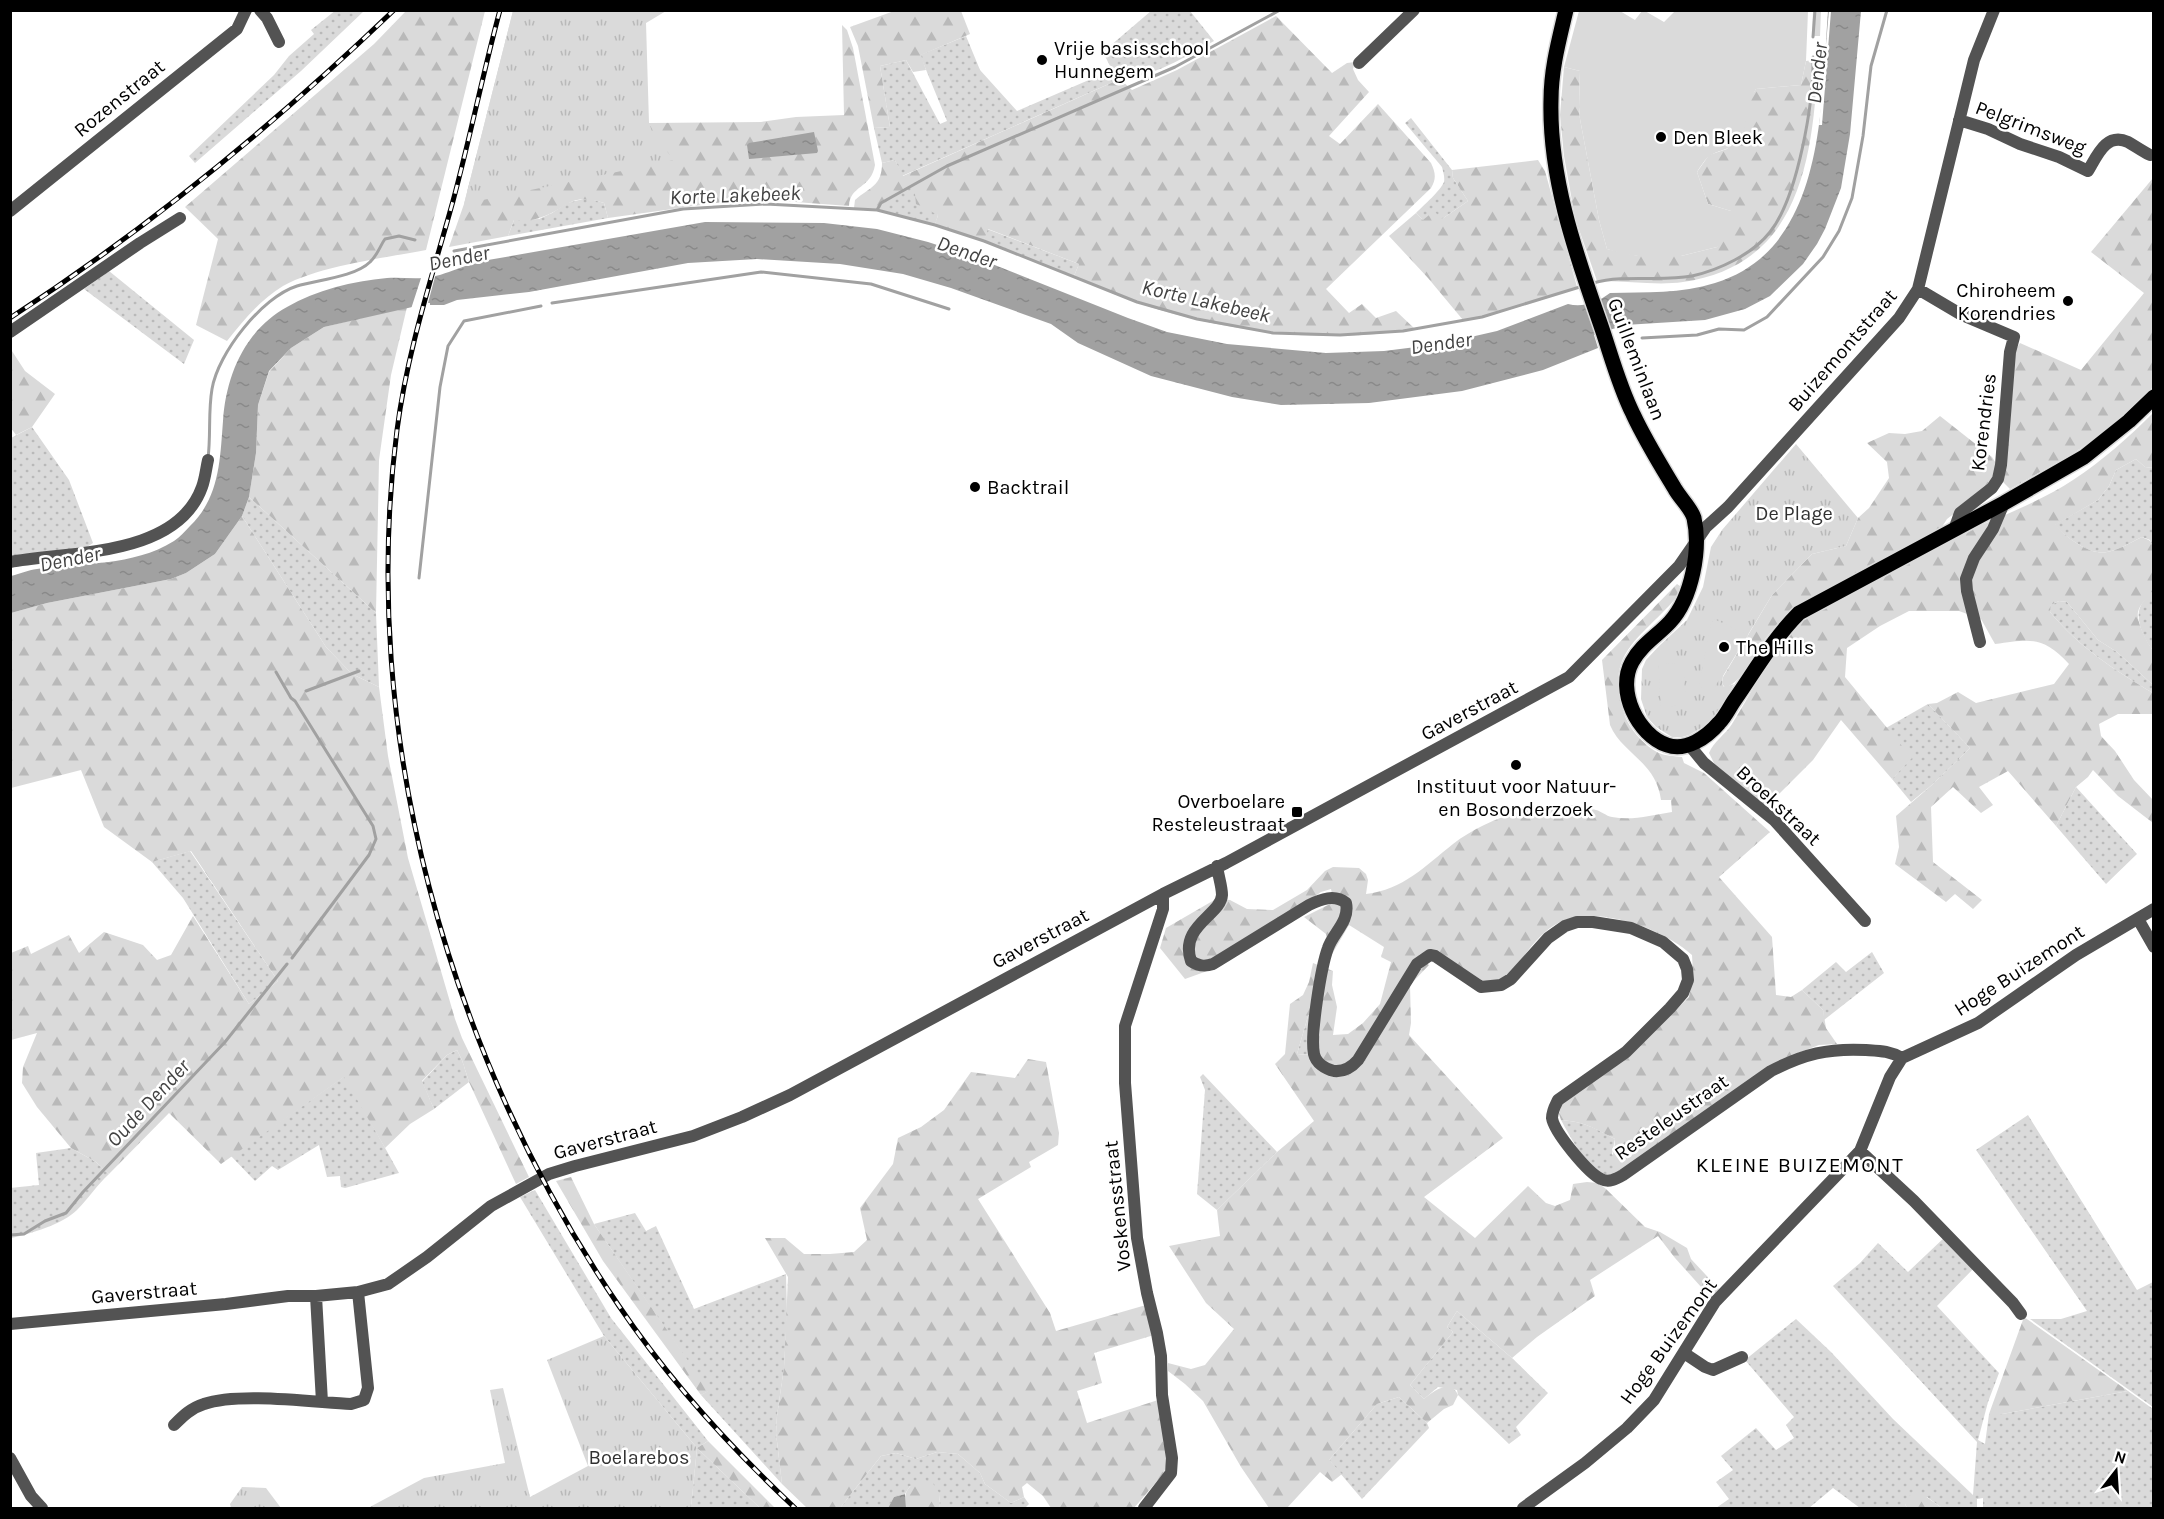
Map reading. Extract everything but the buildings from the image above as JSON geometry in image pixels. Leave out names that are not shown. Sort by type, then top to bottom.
[{"type":"main road","name":"Guilleminlaan","points":[[1566,10],[1554,61],[1553,154],[1570,230],[1629,405],[1643,435],[1693,515],[1697,542],[1690,589],[1671,621],[1646,644],[1631,664],[1627,689],[1634,716],[1649,735],[1669,746],[1690,746]]},
{"type":"main road","points":[[1690,746],[1719,723],[1784,628],[1799,614],[2084,457],[2129,421],[2154,397]]},
{"type":"street","name":"Rozenstraat","points":[[10,212],[237,29],[246,10]]},
{"type":"street","points":[[260,10],[267,18],[279,42]]},
{"type":"street","points":[[1359,63],[1414,10]]},
{"type":"street","name":"Buizemontstraat","points":[[1697,542],[1706,527],[1728,507],[1899,318],[1918,289],[1974,60],[1994,10]]},
{"type":"street","name":"Pelgrimsweg","points":[[1959,120],[2059,157],[2093,173],[2102,147],[2111,141],[2124,141],[2142,154]]},
{"type":"street","points":[[10,332],[180,218]]},
{"type":"street","name":"Korendries","points":[[1918,289],[1962,315],[2012,336],[1998,479],[1982,497],[1966,506],[1960,513],[1954,530]]},
{"type":"street","points":[[10,562],[126,546],[154,537],[171,526],[195,502],[202,488],[208,460]]},
{"type":"street","points":[[1980,642],[1966,579],[1974,558],[1993,529],[2004,503]]},
{"type":"street","name":"Gaverstraat","points":[[10,1324],[288,1296],[358,1292],[388,1284],[427,1257],[491,1206],[540,1179],[575,1166],[693,1136],[789,1095],[1398,771],[1569,676],[1679,566],[1697,542]]},
{"type":"street","name":"Broekstraat","points":[[1690,746],[1704,763],[1774,820],[1865,921]]},
{"type":"street","name":"Resteleustraat","points":[[1217,866],[1222,896],[1218,904],[1197,926],[1188,946],[1191,961],[1196,965],[1205,966],[1220,960],[1320,900],[1335,897],[1346,903],[1346,918],[1328,946],[1316,1015],[1314,1053],[1317,1061],[1324,1068],[1332,1071],[1349,1069],[1358,1060],[1417,964],[1430,955],[1436,956],[1481,987],[1501,984],[1511,979],[1548,938],[1565,926],[1577,922],[1631,928],[1663,942],[1676,952],[1688,969],[1688,980],[1683,993],[1626,1052],[1558,1100],[1554,1107],[1552,1115],[1554,1125],[1582,1163],[1601,1179],[1610,1181],[1623,1175],[1771,1071],[1795,1059],[1826,1050],[1890,1052],[1902,1059]]},
{"type":"street","name":"Voskensstraat","points":[[1144,1509],[1171,1473],[1172,1458],[1162,1395],[1159,1345],[1137,1238],[1125,1083],[1125,1026],[1163,909],[1163,894]]},
{"type":"street","name":"Hoge Buizemont","points":[[1523,1509],[1585,1463],[1627,1428],[1654,1400],[1715,1302],[1860,1151],[1890,1077],[1902,1059],[1978,1023],[2076,955],[2154,909]]},
{"type":"street","points":[[2138,919],[2154,947]]},
{"type":"street","points":[[1860,1151],[1931,1217],[2021,1314]]},
{"type":"street","points":[[174,1425],[190,1410],[205,1403],[242,1398],[351,1404],[364,1400],[368,1388],[358,1292]]},
{"type":"street","points":[[316,1296],[322,1402]]},
{"type":"street","points":[[1684,1353],[1713,1370],[1742,1358]]},
{"type":"street","points":[[10,1458],[31,1496],[42,1509]]},
{"type":"green space","points":[[336,10],[364,11],[301,71],[195,163],[189,156],[314,34],[311,30]]},
{"type":"green space","points":[[406,11],[485,11],[426,250],[333,268],[298,279],[283,286],[259,304],[227,341],[196,325],[218,239],[185,207],[374,44]]},
{"type":"green space","points":[[513,11],[649,123],[761,122],[796,117],[844,115],[842,25],[847,30],[853,48],[875,165],[873,173],[853,194],[849,206],[782,201],[723,202],[608,218],[604,203],[584,199],[570,202],[539,218],[514,220],[508,236],[449,247],[464,204]]},
{"type":"green space","points":[[513,11],[666,11],[646,23],[649,123],[657,139],[674,160],[464,204]]},
{"type":"green space","points":[[894,11],[961,11],[970,34],[921,55],[926,70],[913,72],[906,60],[880,66],[890,127],[874,128],[858,46],[850,27]]},
{"type":"green space","points":[[1151,11],[1190,11],[1214,41],[1169,65],[1145,74],[1120,79],[902,176],[895,160],[882,163],[874,128],[890,127],[880,66],[906,60],[940,124],[947,121],[920,55],[966,36],[980,70],[1017,111],[1112,70],[1103,52]]},
{"type":"green space","name":"Den Bleek","points":[[1579,11],[1620,11],[1635,20],[1642,11],[1645,11],[1664,22],[1675,11],[1808,11],[1806,61],[1801,85],[1756,89],[1750,102],[1741,137],[1730,147],[1708,157],[1697,172],[1708,204],[1731,211],[1742,222],[1717,247],[1681,256],[1638,256],[1607,249],[1599,220],[1580,119],[1580,71],[1564,67]]},
{"type":"green space","points":[[1813,11],[1821,11],[1820,36],[1812,36]]},
{"type":"green space","points":[[1276,16],[1332,73],[1347,63],[1355,62],[1353,69],[1358,80],[1369,92],[1329,136],[1340,144],[1378,104],[1434,169],[1435,175],[1431,188],[1326,289],[1349,313],[1362,304],[1376,318],[1396,311],[1415,329],[1345,336],[1310,335],[1275,333],[1205,322],[1114,294],[1074,276],[1079,264],[988,229],[984,241],[935,225],[938,215],[916,204],[914,184],[881,203],[877,210],[854,208],[855,200],[870,189],[880,177],[882,163],[895,160],[903,176],[1120,79],[1132,90],[1177,70]]},
{"type":"green space","points":[[1818,59],[1811,133],[1804,168],[1793,201],[1776,230],[1753,254],[1722,272],[1683,282],[1597,281],[1575,218],[1564,156],[1560,115],[1564,67],[1580,71],[1580,119],[1599,220],[1607,249],[1638,256],[1681,256],[1717,247],[1731,211],[1708,204],[1697,172],[1709,155],[1727,149],[1742,133],[1750,98],[1756,89],[1801,85],[1806,61]]},
{"type":"green space","points":[[1411,118],[1452,170],[1453,178],[1468,201],[1442,219],[1423,220],[1416,213],[1432,198],[1444,182],[1444,178],[1442,167],[1405,123]]},
{"type":"green space","points":[[1538,160],[1545,171],[1577,287],[1535,302],[1463,320],[1389,236],[1416,213],[1423,220],[1434,211],[1442,219],[1468,201],[1453,178],[1452,170]]},
{"type":"green space","points":[[2153,178],[2153,387],[2116,423],[2074,453],[2010,489],[2002,481],[2014,352],[2020,343],[2081,370],[2144,293],[2091,252]]},
{"type":"green space","points":[[915,184],[938,215],[935,225],[877,210],[881,203]]},
{"type":"green space","points":[[587,198],[604,203],[608,218],[508,236],[514,220],[539,219],[567,203]]},
{"type":"green space","points":[[987,229],[1079,264],[1074,276],[984,241]]},
{"type":"green space","points":[[109,271],[194,340],[184,364],[84,289]]},
{"type":"green space","points":[[407,307],[391,375],[379,460],[376,613],[249,497],[256,453],[258,405],[269,372],[291,348],[324,327]]},
{"type":"green space","points":[[10,348],[25,371],[55,394],[32,427],[16,435],[11,428]]},
{"type":"green space","points":[[2153,413],[2153,468],[2145,467],[2136,459],[2116,470],[2109,486],[2098,500],[2055,525],[2065,535],[2093,551],[2116,550],[2142,537],[2150,541],[2154,558],[2153,582],[2151,592],[2140,606],[2138,616],[2142,632],[2153,650],[2153,685],[2117,652],[2098,640],[2067,602],[2059,601],[2051,605],[2050,612],[2061,625],[2098,657],[2153,693],[2152,714],[2118,714],[2099,724],[2101,736],[2115,751],[2134,780],[2153,800],[2153,823],[2118,796],[2093,770],[2076,787],[2056,826],[2008,771],[1979,787],[1993,805],[1981,813],[1953,787],[1931,807],[1933,862],[1982,900],[1973,909],[1955,894],[1946,902],[1895,864],[1899,847],[1896,816],[1970,748],[1928,704],[1937,703],[1958,692],[1976,703],[2054,684],[2069,664],[2052,648],[2044,644],[2018,641],[1995,644],[1981,619],[1959,611],[1909,611],[1880,626],[1847,648],[1845,677],[1912,758],[1892,779],[1841,720],[1813,760],[1764,809],[1715,765],[1709,753],[1732,724],[1749,696],[1793,609],[1768,635],[1737,680],[1725,688],[1722,683],[1723,677],[1772,595],[1812,554],[1846,546],[1858,518],[1869,508],[1889,478],[1887,462],[1867,443],[1889,433],[1905,434],[1922,431],[1940,416],[1992,457],[1997,465],[1989,487],[1947,519],[1940,530],[1944,541],[2059,489],[2105,457]]},
{"type":"green space","points":[[32,427],[69,480],[93,543],[87,547],[11,560],[11,438]]},
{"type":"green space","name":"De Plage","points":[[1796,444],[1858,518],[1846,546],[1812,554],[1772,595],[1723,676],[1724,687],[1734,684],[1718,713],[1703,727],[1689,735],[1672,737],[1656,727],[1647,717],[1641,699],[1642,669],[1646,660],[1687,620],[1703,587],[1711,547],[1722,530]]},
{"type":"green space","points":[[2136,459],[2145,467],[2153,468],[2153,547],[2150,540],[2142,537],[2111,551],[2093,551],[2072,540],[2054,525],[2098,500],[2109,486],[2116,470]]},
{"type":"green space","points":[[249,497],[376,613],[379,687],[352,674],[326,647],[242,516]]},
{"type":"green space","points":[[242,516],[326,647],[352,674],[379,687],[388,756],[408,858],[462,1038],[529,1177],[516,1184],[469,1082],[457,1050],[447,1055],[422,1081],[434,1109],[410,1124],[385,1148],[344,1077],[221,1164],[169,1113],[109,1174],[96,1162],[71,1148],[37,1107],[22,1083],[23,1067],[37,1033],[11,1040],[11,953],[28,946],[31,954],[69,935],[79,953],[104,932],[143,945],[157,960],[171,955],[193,916],[249,1004],[278,981],[191,851],[152,862],[104,827],[81,770],[11,788],[11,613],[47,603],[171,579],[186,573],[215,554]]},
{"type":"green space","points":[[1677,584],[1680,586],[1674,600],[1630,646],[1624,657],[1618,682],[1625,716],[1639,738],[1649,747],[1661,754],[1682,757],[1684,763],[1704,773],[1770,832],[1719,877],[1772,937],[1776,995],[1791,997],[1802,990],[1823,1010],[1826,1028],[1837,1044],[1819,1045],[1798,1053],[1626,1169],[1620,1169],[1613,1158],[1615,1139],[1583,1124],[1561,1120],[1559,1114],[1562,1103],[1635,1050],[1689,997],[1693,974],[1692,955],[1680,945],[1648,928],[1629,922],[1592,916],[1575,917],[1552,927],[1530,948],[1507,979],[1490,982],[1479,980],[1471,977],[1444,955],[1428,952],[1419,955],[1429,965],[1410,985],[1409,1035],[1503,1138],[1424,1197],[1475,1238],[1528,1186],[1546,1203],[1555,1206],[1570,1200],[1573,1184],[1598,1183],[1645,1227],[1660,1232],[1687,1248],[1691,1259],[1719,1289],[1711,1298],[1658,1236],[1590,1280],[1595,1296],[1537,1337],[1512,1358],[1457,1311],[1447,1327],[1453,1332],[1410,1385],[1424,1399],[1442,1388],[1451,1387],[1458,1395],[1453,1405],[1444,1409],[1427,1423],[1399,1397],[1377,1404],[1329,1460],[1342,1474],[1332,1482],[1320,1472],[1287,1508],[1269,1508],[1241,1467],[1203,1401],[1168,1371],[1168,1363],[1191,1369],[1205,1365],[1234,1329],[1206,1303],[1169,1246],[1220,1236],[1217,1210],[1277,1152],[1314,1121],[1275,1064],[1285,1054],[1290,1004],[1303,995],[1309,982],[1313,963],[1333,971],[1332,985],[1337,1007],[1333,1035],[1348,1034],[1363,1023],[1380,1004],[1391,962],[1381,957],[1384,947],[1349,925],[1331,956],[1326,934],[1304,917],[1334,902],[1331,889],[1321,892],[1210,970],[1185,979],[1160,948],[1166,928],[1216,899],[1230,900],[1247,909],[1273,910],[1307,890],[1325,871],[1333,867],[1359,868],[1366,874],[1368,880],[1366,894],[1379,892],[1413,876],[1476,829],[1529,809],[1557,805],[1575,806],[1612,817],[1627,818],[1672,812],[1671,800],[1661,800],[1653,776],[1615,735],[1610,725],[1602,660]],"holes":[[[1312,1013],[1320,1014],[1320,1035],[1309,1055],[1297,1054],[1308,1016]]]},
{"type":"green space","points":[[2153,585],[2153,650],[2143,635],[2139,622],[2139,610]]},
{"type":"green space","points":[[2059,601],[2067,602],[2098,640],[2117,652],[2153,685],[2153,693],[2085,647],[2061,625],[2050,612],[2051,605]]},
{"type":"green space","name":"The Hills","points":[[1714,619],[1748,635],[1712,691],[1704,691],[1699,685],[1711,623]]},
{"type":"green space","points":[[1683,663],[1686,705],[1661,707],[1658,664]]},
{"type":"green space","points":[[1928,704],[1970,748],[1911,802],[1892,779],[1911,758],[1886,728]]},
{"type":"green space","points":[[2076,787],[2137,854],[2106,884],[2056,826]]},
{"type":"green space","points":[[190,851],[278,981],[249,1004],[183,898],[152,862]]},
{"type":"green space","points":[[1872,952],[1884,973],[1824,1020],[1823,1010],[1802,990],[1836,962],[1846,972]]},
{"type":"green space","points":[[1312,1013],[1310,1055],[1297,1054],[1308,1016]]},
{"type":"green space","points":[[457,1050],[469,1082],[434,1109],[422,1082],[447,1055]]},
{"type":"green space","points":[[1028,1059],[1046,1062],[1059,1133],[1058,1145],[1029,1162],[1031,1167],[978,1199],[1050,1313],[1056,1331],[1146,1305],[1154,1335],[1094,1353],[1102,1383],[1077,1391],[1087,1423],[1158,1400],[1168,1459],[1164,1473],[1134,1508],[1051,1508],[1043,1496],[1027,1483],[1022,1487],[1024,1497],[1011,1503],[985,1484],[980,1473],[958,1454],[937,1452],[916,1459],[896,1453],[881,1456],[840,1508],[807,1508],[782,1484],[776,1433],[784,1367],[788,1277],[765,1238],[785,1238],[804,1254],[854,1252],[867,1240],[860,1208],[893,1164],[898,1138],[921,1127],[944,1110],[971,1072],[1015,1078]]},
{"type":"green space","points":[[1203,1074],[1277,1152],[1217,1210],[1197,1194],[1205,1090],[1200,1077]]},
{"type":"green space","points":[[345,1076],[399,1173],[345,1188],[341,1187],[340,1176],[327,1177],[319,1145],[278,1170],[272,1166],[255,1181],[231,1156]]},
{"type":"green space","points":[[2028,1115],[2137,1290],[2153,1282],[2153,1407],[2030,1319],[2061,1319],[2087,1311],[1976,1150]]},
{"type":"green space","points":[[1561,1120],[1584,1124],[1615,1139],[1612,1154],[1626,1169],[1611,1175],[1601,1173],[1594,1168],[1581,1153]]},
{"type":"green space","points":[[71,1148],[96,1162],[109,1174],[71,1215],[46,1228],[11,1238],[10,1188],[39,1185],[36,1153]]},
{"type":"green space","points":[[571,1177],[594,1224],[709,1391],[701,1395],[603,1261],[556,1181]]},
{"type":"green space","points":[[535,1190],[611,1318],[708,1441],[697,1448],[604,1336],[520,1197]]},
{"type":"green space","points":[[635,1213],[646,1231],[656,1226],[694,1309],[786,1274],[787,1314],[784,1367],[776,1433],[782,1484],[701,1395],[708,1391],[594,1224]]},
{"type":"green space","points":[[1946,1236],[1975,1267],[1937,1306],[1999,1373],[1988,1402],[1978,1440],[1985,1444],[1989,1414],[2002,1414],[2128,1391],[2153,1409],[2153,1508],[1983,1508],[1983,1498],[1977,1499],[1977,1508],[1942,1508],[1927,1497],[1905,1504],[1907,1508],[1860,1508],[1833,1488],[1809,1508],[1716,1508],[1729,1499],[1716,1482],[1733,1470],[1721,1456],[1756,1428],[1776,1450],[1794,1438],[1786,1425],[1794,1417],[1745,1360],[1796,1319],[1831,1352],[1893,1419],[1973,1495],[1977,1442],[1833,1286],[1860,1263],[1878,1243],[1908,1272]]},
{"type":"green space","points":[[1457,1311],[1512,1358],[1548,1393],[1516,1427],[1521,1435],[1509,1444],[1458,1395],[1457,1390],[1438,1387],[1424,1399],[1410,1385],[1453,1332],[1447,1327]]},
{"type":"green space","points":[[2024,1317],[2128,1391],[2002,1414],[1989,1414]]},
{"type":"green space","name":"Boelarebos","points":[[604,1336],[697,1448],[691,1508],[368,1508],[424,1478],[505,1463],[490,1390],[503,1388],[530,1497],[588,1466],[547,1360]]},
{"type":"green space","points":[[1399,1397],[1427,1423],[1429,1428],[1362,1499],[1329,1460],[1377,1404]]},
{"type":"green space","points":[[708,1441],[775,1508],[760,1508],[697,1448]]},
{"type":"green space","points":[[697,1448],[760,1508],[691,1508]]},
{"type":"green space","points":[[937,1452],[958,1454],[980,1473],[985,1484],[1011,1503],[1024,1497],[1029,1504],[1025,1508],[939,1508],[940,1494],[910,1486],[905,1494],[894,1497],[888,1508],[840,1508],[881,1456],[896,1453],[916,1459]]},
{"type":"green space","points":[[920,1478],[932,1482],[940,1494],[939,1508],[906,1508],[907,1491]]},
{"type":"green space","points":[[242,1487],[266,1488],[281,1508],[231,1508],[230,1504]]},
{"type":"green space","points":[[1918,1491],[1942,1508],[1907,1508],[1905,1504],[1908,1497]]},
{"type":"water","points":[[1828,11],[1861,11],[1850,134],[1841,188],[1825,229],[1803,264],[1770,296],[1745,309],[1705,320],[1625,325],[1594,335],[1598,348],[1543,370],[1462,391],[1369,403],[1281,405],[1232,397],[1151,376],[1078,343],[1051,324],[951,288],[903,274],[840,264],[757,259],[688,263],[529,292],[457,300],[444,305],[430,305],[430,303],[324,327],[291,348],[269,371],[258,405],[256,453],[249,497],[242,516],[215,554],[186,573],[171,579],[47,603],[11,613],[11,576],[37,569],[107,562],[141,555],[158,549],[180,536],[200,515],[213,490],[217,477],[228,387],[240,355],[249,341],[272,317],[298,301],[322,291],[361,281],[432,277],[488,260],[705,222],[824,223],[877,229],[928,242],[977,258],[1167,332],[1227,344],[1326,353],[1384,351],[1440,344],[1497,331],[1568,304],[1590,303],[1610,293],[1676,291],[1715,283],[1751,265],[1778,239],[1798,207],[1810,170],[1818,129]]},
{"type":"water","points":[[814,132],[817,153],[749,159],[747,145],[749,143]]},
{"type":"water","points":[[905,1494],[906,1508],[888,1508],[894,1497]]},
{"type":"pier","points":[[1829,10],[1831,11],[1822,125],[1819,125]]},
{"type":"pier","points":[[436,273],[428,308],[427,306],[411,309],[422,275]]},
{"type":"waterway","points":[[877,210],[881,203],[947,166],[1175,67],[1280,10]]},
{"type":"waterway","name":"Korte Lakebeek","points":[[1813,37],[1815,10]]},
{"type":"waterway","points":[[1642,338],[1697,335],[1719,329],[1744,330],[1767,317],[1823,257],[1839,231],[1852,198],[1863,136],[1871,66],[1887,10]]},
{"type":"waterway","name":"Korte Lakebeek","points":[[1593,283],[1618,279],[1692,276],[1735,260],[1763,240],[1780,216],[1796,173],[1811,98],[1813,57]]},
{"type":"waterway","name":"Korte Lakebeek","points":[[454,251],[683,209],[766,204],[877,210],[984,241],[1137,302],[1197,319],[1273,333],[1340,335],[1403,331],[1482,317],[1583,286]]},
{"type":"waterway","name":"Korte Lakebeek","points":[[208,458],[211,398],[216,375],[232,343],[256,314],[284,292],[297,286],[346,275],[363,267],[375,257],[385,239],[399,236],[415,240]]},
{"type":"waterway","points":[[552,303],[761,272],[871,284],[949,309]]},
{"type":"waterway","points":[[419,578],[440,387],[448,346],[464,321],[541,306]]},
{"type":"waterway","points":[[306,691],[359,671]]},
{"type":"waterway","name":"Oude Dender","points":[[276,672],[373,826],[376,839],[369,855],[292,958]]},
{"type":"waterway","name":"Oude Dender","points":[[10,1235],[24,1234],[45,1221],[66,1213],[83,1192],[225,1042],[287,964]]},
{"type":"railway","points":[[10,318],[112,248],[210,173],[303,94],[394,10]]},
{"type":"railway","points":[[500,10],[459,177],[414,343],[397,430],[388,544],[391,659],[405,774],[429,888],[463,998],[507,1106],[559,1209],[619,1306],[658,1360],[724,1437],[795,1508]]},
{"type":"place","name":"Vrije basisschool Hunnegem","points":[[1042,60]]},
{"type":"place","name":"Den Bleek","points":[[1661,137]]},
{"type":"place","name":"Chiroheem Korendries","points":[[2068,301]]},
{"type":"place","name":"Backtrail","points":[[975,487]]},
{"type":"place","name":"The Hills","points":[[1724,647]]},
{"type":"place","name":"Instituut voor Natuur- en Bosonderzoek","points":[[1516,765]]},
{"type":"place","name":"Overboelare Resteleustraat","points":[[1297,812]]},
{"type":"district","name":"KLEINE BUIZEMONT","points":[[1800,1165]]},
{"type":"water label","name":"Dender","points":[[1817,73]]},
{"type":"water label","name":"Dender","points":[[967,252]]},
{"type":"water label","name":"Dender","points":[[459,258]]},
{"type":"water label","name":"Dender","points":[[1441,343]]},
{"type":"water label","name":"Dender","points":[[70,559]]}]
